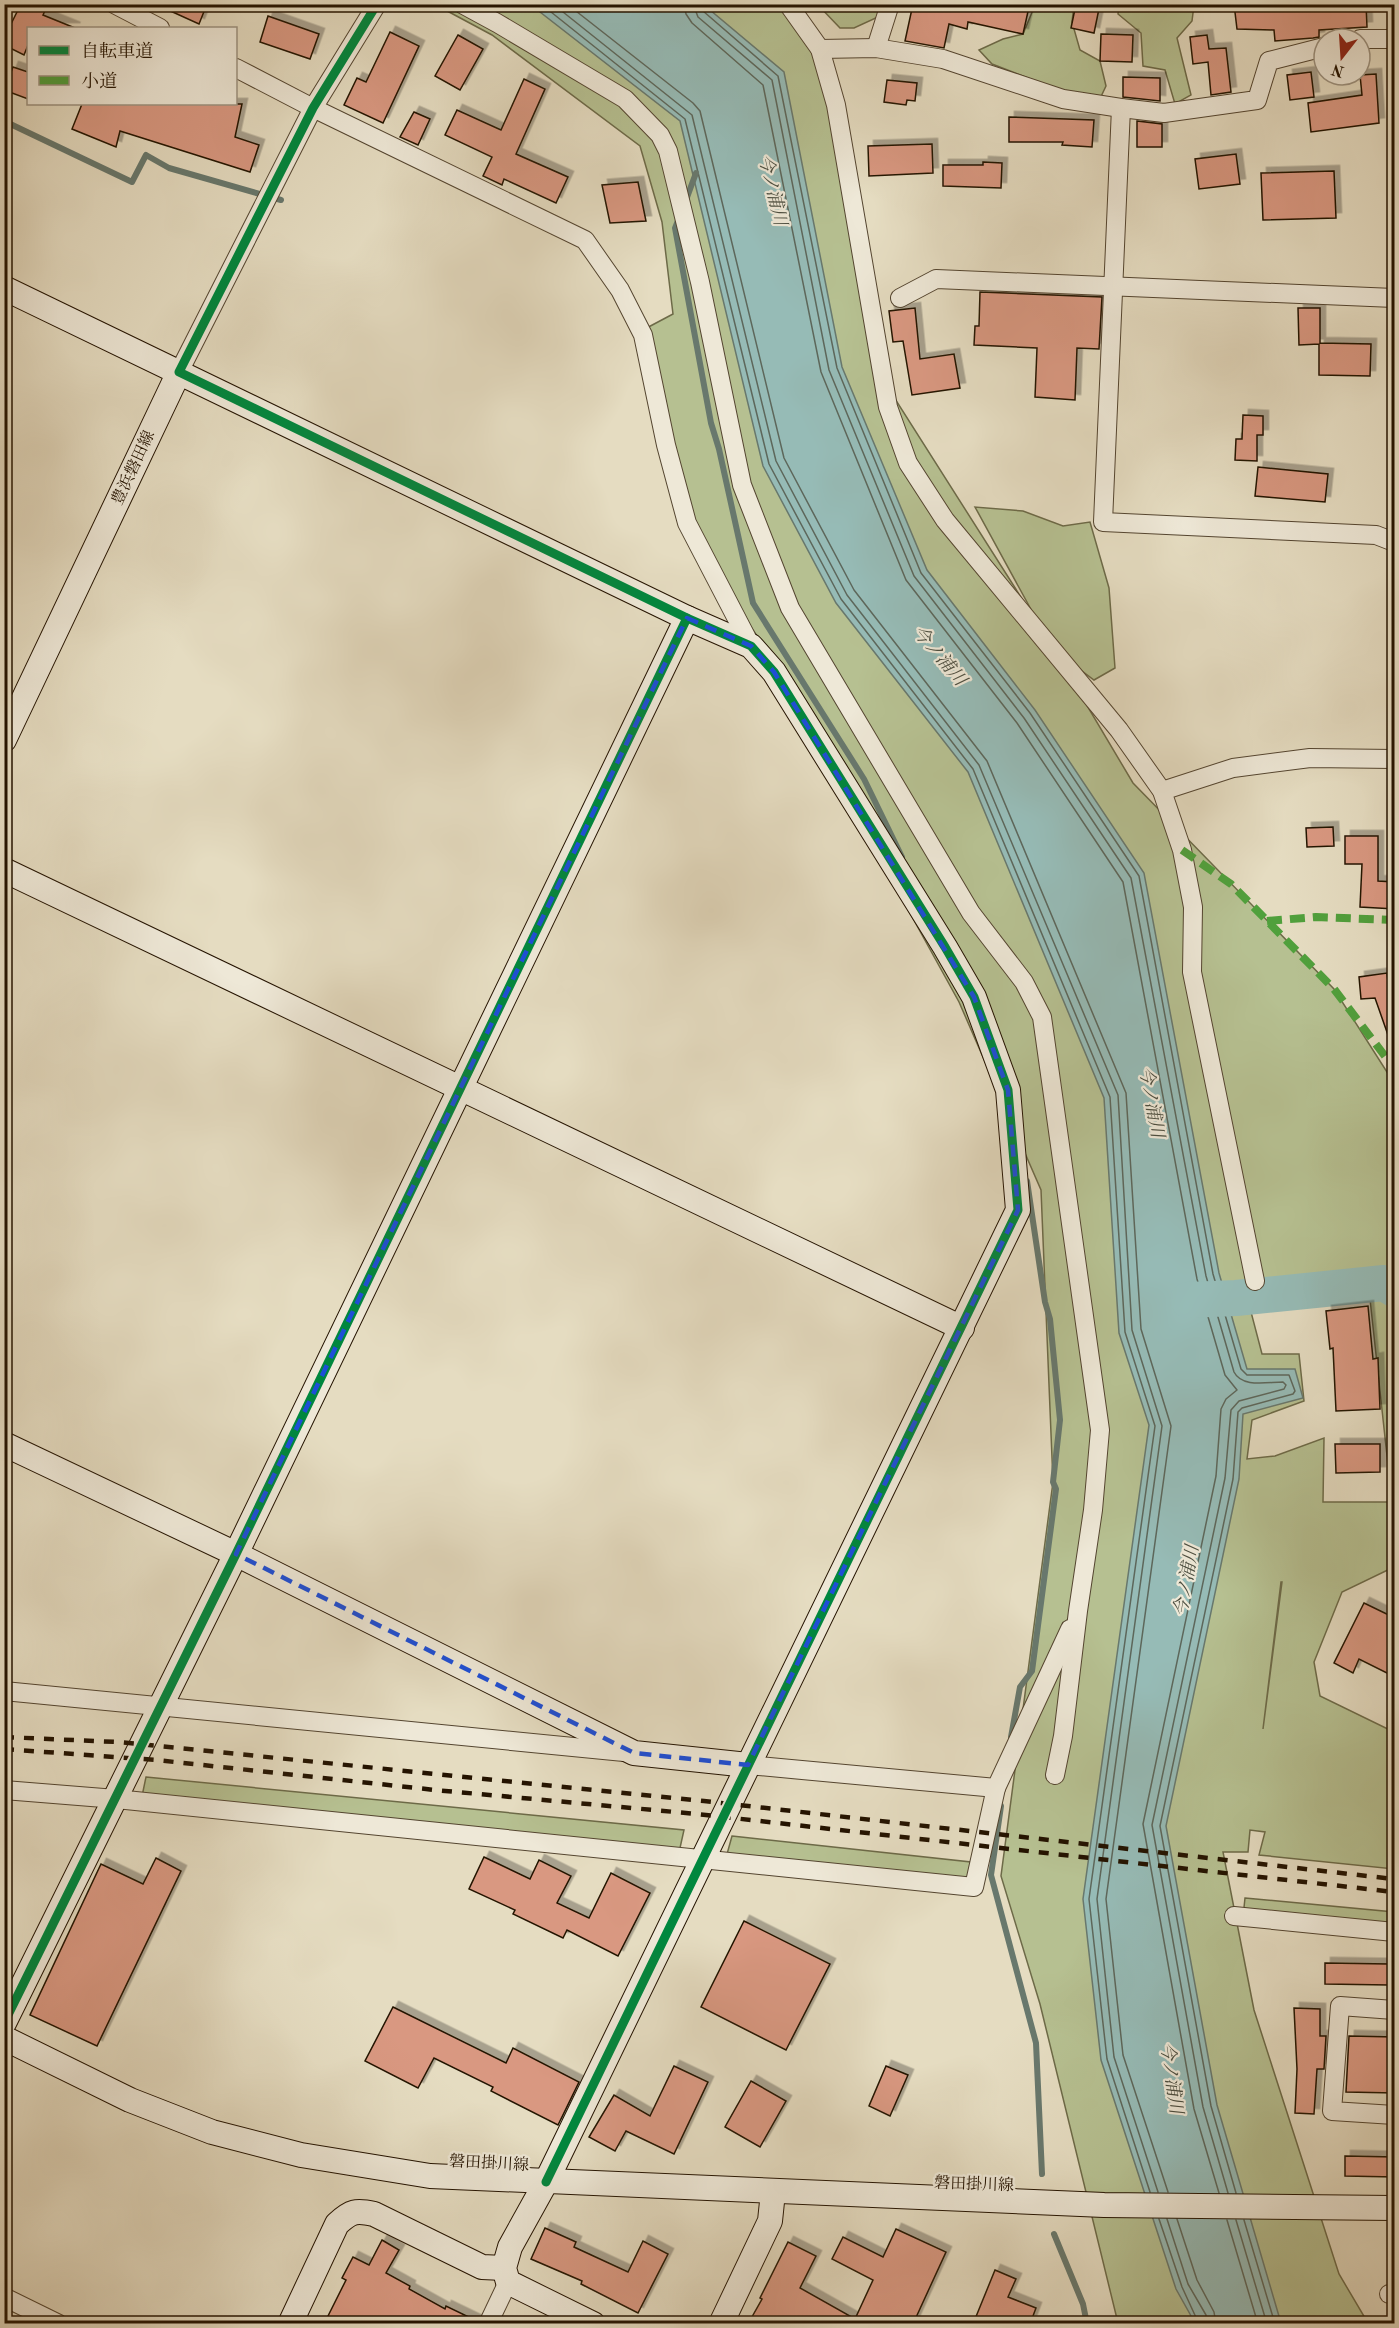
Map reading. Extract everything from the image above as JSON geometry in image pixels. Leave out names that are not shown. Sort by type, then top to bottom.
[{"type":"street","points":[[114,4],[158,27]]},
{"type":"street","points":[[179,372],[313,108],[377,4]]},
{"type":"street","points":[[462,4],[624,99],[660,135],[668,151],[700,282],[742,485],[790,608],[971,913],[1024,982],[1042,1017],[1100,1430],[1093,1510],[1063,1736],[1055,1775]]},
{"type":"street","points":[[788,4],[820,49],[836,105],[888,407],[908,463],[945,520],[1119,730],[1162,791],[1182,850],[1191,897],[1193,908],[1192,972],[1255,1281]]},
{"type":"street","points":[[876,48],[890,4]]},
{"type":"street","points":[[1372,39],[1395,39]]},
{"type":"street","points":[[820,49],[876,48],[944,59],[1063,99],[1164,112],[1257,100],[1269,61],[1312,50]]},
{"type":"street","points":[[237,69],[313,108],[585,240],[620,290],[643,335],[666,446],[687,524],[751,646],[774,672],[974,997],[1008,1090],[1018,1210],[546,2182]]},
{"type":"street","points":[[1121,108],[1103,522],[1376,535],[1395,542]]},
{"type":"street","points":[[900,298],[936,279],[1395,298]]},
{"type":"street","points":[[4,288],[687,618],[751,646]]},
{"type":"street","name":"豊浜磐田線","points":[[4,740],[179,372]]},
{"type":"street","points":[[4,2023],[236,1554],[687,618]]},
{"type":"street","points":[[1162,791],[1233,768],[1310,758],[1395,759]]},
{"type":"street","points":[[4,870],[962,1328]]},
{"type":"street","points":[[4,1444],[236,1554],[634,1753]]},
{"type":"street","points":[[4,1790],[116,1799],[974,1887],[996,1788],[1078,1611]]},
{"type":"street","points":[[4,1691],[996,1788]]},
{"type":"street","points":[[1234,1916],[1395,1932]]},
{"type":"street","points":[[1395,2010],[1340,2006],[1332,2111],[1395,2115]]},
{"type":"street","name":"磐田掛川線","points":[[4,2038],[130,2100],[191,2124],[302,2155],[430,2176],[1104,2205],[1395,2208]]},
{"type":"street","name":"磐田掛川線","points":[[506,2275],[510,2247],[546,2182]]},
{"type":"street","points":[[721,2324],[770,2221],[773,2192]]},
{"type":"street","points":[[290,2324],[337,2224],[346,2215],[359,2211],[374,2214],[483,2267],[506,2275],[593,2324]]},
{"type":"street","points":[[488,2324],[506,2275]]},
{"type":"street","points":[[4,2297],[59,2324]]},
{"type":"highlighted area","points":[[687,618],[751,646],[774,672],[974,997],[1008,1090],[1018,1210],[748,1765],[634,1753],[236,1554]]},
{"type":"green space","points":[[436,5],[776,5],[820,49],[883,380],[1045,635],[975,507],[1023,511],[1063,526],[1090,522],[1109,588],[1115,668],[1094,680],[1054,650],[1133,783],[1334,989],[1394,1083],[1392,1198],[1394,1227],[1394,1567],[1342,1592],[1314,1662],[1320,1696],[1394,1732],[1394,1869],[1259,1855],[1265,1832],[1250,1830],[1248,1852],[1223,1852],[1254,2010],[1339,2274],[1368,2323],[1118,2323],[1040,2004],[1001,1876],[1053,1482],[1041,1190],[959,1002],[759,639],[703,555],[641,331],[673,314],[662,222],[640,146],[492,35]],"holes":[[[1370,1299],[1392,1502],[1323,1502],[1324,1438],[1275,1456],[1247,1459],[1252,1420],[1304,1401],[1299,1354],[1262,1354],[1251,1312]],[[1281,1582],[1282,1582],[1263,1729]]]},
{"type":"green space","points":[[818,5],[881,5],[878,17],[854,28],[840,28]]},
{"type":"green space","points":[[1035,5],[1074,5],[1072,22],[1080,50],[1100,61],[1106,86],[1097,105],[992,64],[979,50],[1003,39],[1023,34]]},
{"type":"green space","points":[[1119,5],[1194,5],[1192,21],[1177,38],[1191,95],[1175,104],[1165,70],[1143,66],[1141,33],[1118,14]]},
{"type":"green space","points":[[146,1777],[684,1830],[678,1857],[141,1801]]},
{"type":"green space","points":[[732,1836],[980,1863],[974,1887],[727,1854]]},
{"type":"green space","points":[[1245,1898],[1394,1912],[1394,1932],[1243,1917]]},
{"type":"water","name":"今ノ浦川","points":[[531,5],[704,5],[784,72],[842,367],[927,570],[1035,710],[1144,873],[1219,1273],[1247,1369],[1295,1369],[1303,1398],[1243,1414],[1239,1479],[1166,1826],[1217,2105],[1281,2323],[1195,2323],[1176,2289],[1101,2060],[1083,1899],[1149,1425],[1119,1333],[1104,1098],[968,772],[836,603],[763,466],[680,121]]},
{"type":"building","points":[[21,4],[48,4],[43,15],[73,27],[27,27],[27,48],[24,55],[4,45],[4,38]]},
{"type":"building","points":[[155,4],[207,4],[199,24]]},
{"type":"building","points":[[913,4],[1018,4],[1029,7],[1023,34],[968,22],[967,29],[949,24],[944,48],[905,41]]},
{"type":"building","points":[[1076,4],[1100,4],[1094,33],[1071,28]]},
{"type":"building","points":[[1234,4],[1259,4],[1259,8],[1300,4],[1366,4],[1367,27],[1312,27],[1312,38],[1275,41],[1274,30],[1237,29]]},
{"type":"building","points":[[268,16],[319,34],[310,59],[260,42]]},
{"type":"building","points":[[390,32],[419,46],[383,123],[344,105],[357,78],[366,82]]},
{"type":"building","points":[[1101,34],[1133,35],[1132,62],[1100,61]]},
{"type":"building","points":[[458,35],[483,49],[460,90],[435,76]]},
{"type":"building","points":[[1207,35],[1209,49],[1226,48],[1231,92],[1211,95],[1208,62],[1193,64],[1190,37]]},
{"type":"building","points":[[13,67],[27,72],[27,99],[4,90]]},
{"type":"building","points":[[1311,72],[1314,97],[1290,100],[1287,75]]},
{"type":"building","points":[[1372,74],[1376,74],[1379,123],[1311,132],[1308,103],[1362,95],[1361,87],[1372,87]]},
{"type":"building","points":[[1123,77],[1160,78],[1160,101],[1123,97]]},
{"type":"building","points":[[524,79],[545,89],[516,154],[568,177],[556,203],[504,179],[502,185],[483,176],[492,157],[445,135],[457,110],[501,130]]},
{"type":"building","points":[[887,80],[917,83],[915,101],[907,100],[906,105],[884,102]]},
{"type":"building","points":[[242,104],[235,137],[259,145],[250,172],[120,131],[116,147],[72,129],[82,105]]},
{"type":"building","points":[[414,112],[430,119],[418,145],[400,137]]},
{"type":"building","points":[[1009,117],[1094,120],[1092,147],[1062,145],[1063,142],[1009,142]]},
{"type":"building","points":[[1137,121],[1162,124],[1162,147],[1137,147]]},
{"type":"building","points":[[932,144],[933,173],[869,176],[868,146]]},
{"type":"building","points":[[1236,154],[1240,184],[1199,189],[1195,159]]},
{"type":"building","points":[[983,162],[1002,163],[1001,188],[943,186],[943,165],[983,165]]},
{"type":"building","points":[[1334,171],[1336,218],[1263,220],[1261,173]]},
{"type":"building","points":[[638,182],[646,221],[610,223],[602,185]]},
{"type":"building","points":[[980,292],[1102,297],[1099,349],[1077,348],[1075,400],[1035,397],[1037,348],[974,345],[975,326],[979,326]]},
{"type":"building","points":[[915,308],[920,359],[954,354],[960,388],[912,395],[903,341],[893,342],[889,311]]},
{"type":"building","points":[[1298,308],[1320,308],[1320,343],[1371,344],[1370,376],[1319,375],[1319,344],[1299,345]]},
{"type":"building","points":[[1243,415],[1263,416],[1263,435],[1257,435],[1257,461],[1235,460],[1236,439],[1242,439]]},
{"type":"building","points":[[1258,467],[1328,474],[1325,502],[1255,496]]},
{"type":"building","points":[[1333,827],[1334,846],[1307,847],[1306,828]]},
{"type":"building","points":[[1345,836],[1378,836],[1378,881],[1395,882],[1395,909],[1360,907],[1362,864],[1345,864]]},
{"type":"building","points":[[1387,973],[1394,1033],[1388,1035],[1375,998],[1361,999],[1359,977]]},
{"type":"building","points":[[1368,1306],[1373,1359],[1378,1358],[1380,1409],[1336,1411],[1333,1348],[1330,1349],[1326,1311]]},
{"type":"building","points":[[1335,1444],[1380,1444],[1380,1472],[1336,1473]]},
{"type":"building","points":[[1364,1603],[1395,1618],[1395,1677],[1359,1659],[1353,1673],[1334,1663]]},
{"type":"building","points":[[484,1857],[530,1879],[539,1860],[571,1876],[557,1903],[589,1918],[611,1873],[650,1893],[618,1956],[567,1930],[563,1938],[513,1914],[515,1910],[469,1889]]},
{"type":"building","points":[[156,1858],[181,1871],[97,2046],[30,2015],[101,1864],[143,1884]]},
{"type":"building","points":[[744,1921],[830,1964],[786,2050],[701,2007]]},
{"type":"building","points":[[1325,1963],[1389,1964],[1389,1985],[1325,1984]]},
{"type":"building","points":[[393,2007],[506,2063],[513,2048],[579,2082],[558,2125],[491,2091],[493,2087],[434,2058],[418,2088],[365,2061]]},
{"type":"building","points":[[1294,2008],[1320,2009],[1320,2036],[1326,2036],[1324,2069],[1317,2069],[1314,2114],[1295,2113],[1297,2069]]},
{"type":"building","points":[[1349,2036],[1395,2037],[1395,2093],[1346,2092]]},
{"type":"building","points":[[674,2066],[708,2082],[674,2154],[626,2131],[615,2151],[589,2137],[614,2095],[650,2116]]},
{"type":"building","points":[[886,2066],[908,2075],[890,2116],[869,2106]]},
{"type":"building","points":[[751,2081],[786,2101],[760,2147],[725,2127]]},
{"type":"building","points":[[1345,2156],[1395,2157],[1395,2177],[1345,2176]]},
{"type":"building","points":[[545,2228],[576,2242],[574,2247],[628,2272],[643,2241],[668,2254],[638,2313],[581,2284],[582,2281],[531,2259]]},
{"type":"building","points":[[896,2229],[946,2252],[913,2324],[748,2324],[788,2242],[816,2256],[800,2288],[855,2319],[873,2280],[832,2259],[843,2237],[883,2257]]},
{"type":"building","points":[[382,2240],[399,2250],[386,2273],[410,2286],[409,2289],[445,2309],[446,2306],[477,2321],[477,2324],[324,2324],[346,2280],[342,2278],[353,2257],[369,2265]]},
{"type":"building","points":[[995,2270],[1016,2279],[1008,2297],[1036,2308],[1030,2324],[973,2324]]},
{"type":"waterway","points":[[4,121],[132,182],[146,155],[169,168],[281,200]]},
{"type":"waterway","points":[[686,200],[696,173]]},
{"type":"waterway","points":[[679,218],[675,228],[711,423],[719,449],[753,603],[864,779],[902,857]]},
{"type":"waterway","points":[[1011,1737],[1020,1687],[1032,1671],[1056,1489],[1053,1482],[1060,1420],[1050,1319],[1045,1302],[1027,1181]]},
{"type":"waterway","points":[[1188,1300],[1236,1298],[1384,1283],[1394,1289]]},
{"type":"waterway","points":[[1001,1806],[991,1875],[1036,2043],[1042,2174]]},
{"type":"waterway","points":[[1054,2234],[1083,2304],[1087,2324]]},
{"type":"railway","points":[[4,1737],[118,1742],[704,1801],[1394,1879]]},
{"type":"railway","points":[[4,1749],[156,1760],[435,1790],[697,1814],[1394,1892]]},
{"type":"marked path","points":[[1182,850],[1231,884],[1334,989],[1394,1068]]},
{"type":"marked path","points":[[1267,921],[1316,917],[1394,920]]},
{"type":"marked path","points":[[1394,1169],[1391,1227],[1394,1239]]},
{"type":"cycle path","points":[[377,4],[313,108],[179,372],[687,618],[751,646],[774,672],[974,997],[1008,1090],[1018,1210],[546,2182]]},
{"type":"cycle path","points":[[4,2023],[236,1554],[687,618]]}]
